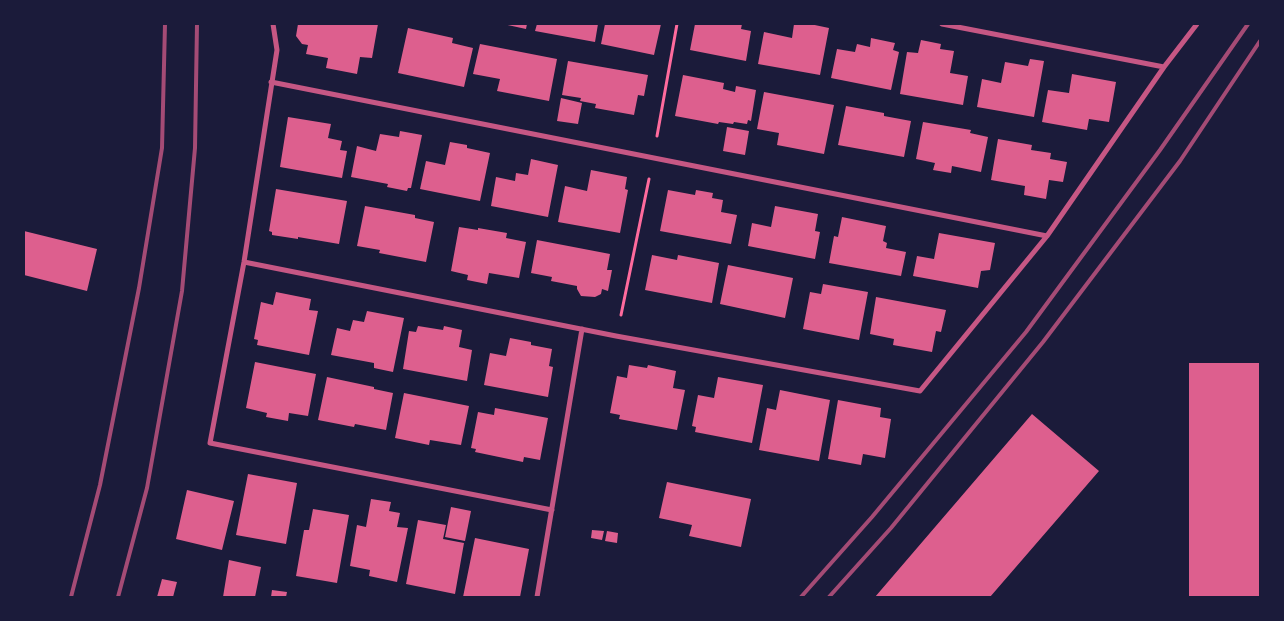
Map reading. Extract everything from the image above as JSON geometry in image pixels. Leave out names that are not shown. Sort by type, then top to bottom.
[{"type":"street","points":[[273,24],[277,50],[244,262],[210,443],[552,510]]},
{"type":"street","points":[[942,24],[1164,67]]},
{"type":"street","points":[[244,262],[582,329],[920,391],[1047,236],[1164,67],[1198,24]]},
{"type":"street","points":[[272,82],[1047,236]]},
{"type":"street","points":[[538,597],[582,329]]},
{"type":"path","points":[[655,143],[678,24]]},
{"type":"path","points":[[619,322],[650,172]]},
{"type":"building","points":[[298,24],[378,24],[372,58],[360,57],[357,74],[326,68],[328,58],[306,54],[308,45],[302,44],[296,36]]},
{"type":"building","points":[[503,24],[527,24],[526,29]]},
{"type":"building","points":[[537,24],[598,24],[595,42],[535,31]]},
{"type":"building","points":[[605,24],[661,24],[654,55],[601,44]]},
{"type":"building","points":[[695,24],[742,24],[741,29],[751,31],[746,61],[690,50]]},
{"type":"building","points":[[794,24],[810,24],[829,28],[820,75],[758,64],[764,32],[792,38]]},
{"type":"building","points":[[408,28],[453,38],[452,43],[473,48],[464,87],[398,73]]},
{"type":"building","points":[[871,38],[895,43],[893,50],[899,52],[891,90],[831,78],[837,49],[855,52],[857,44],[870,47]]},
{"type":"building","points":[[921,40],[941,44],[940,49],[954,51],[950,73],[968,76],[963,105],[900,94],[907,52],[918,53]]},
{"type":"building","points":[[480,44],[557,59],[549,101],[497,91],[500,79],[473,74]]},
{"type":"building","points":[[1030,59],[1044,61],[1034,117],[977,107],[982,79],[1001,83],[1005,62],[1028,66]]},
{"type":"building","points":[[568,61],[648,75],[644,96],[638,95],[634,115],[595,108],[596,104],[580,101],[581,98],[562,95]]},
{"type":"building","points":[[1072,74],[1116,82],[1109,122],[1089,119],[1087,130],[1042,122],[1048,90],[1069,93]]},
{"type":"building","points":[[683,75],[724,83],[723,89],[735,92],[736,86],[756,90],[751,121],[748,120],[747,124],[719,122],[718,124],[675,116]]},
{"type":"building","points":[[764,92],[834,105],[824,154],[777,145],[779,133],[757,129]]},
{"type":"building","points":[[561,98],[582,103],[578,124],[557,121]]},
{"type":"building","points":[[846,106],[884,113],[884,116],[911,121],[904,157],[838,145]]},
{"type":"building","points":[[288,117],[331,124],[328,138],[342,141],[340,150],[347,151],[342,178],[280,167]]},
{"type":"building","points":[[923,122],[971,130],[970,133],[988,137],[981,172],[952,166],[951,173],[933,170],[935,163],[916,159]]},
{"type":"building","points":[[727,127],[749,131],[745,155],[723,151]]},
{"type":"building","points":[[400,131],[422,135],[411,188],[408,188],[407,191],[387,187],[388,184],[351,177],[357,146],[376,151],[380,134],[399,137]]},
{"type":"building","points":[[998,139],[1032,145],[1031,150],[1051,153],[1050,159],[1067,162],[1063,182],[1049,180],[1046,199],[1024,195],[1025,186],[991,180]]},
{"type":"building","points":[[450,142],[467,145],[467,148],[490,153],[480,201],[420,189],[426,161],[445,165]]},
{"type":"building","points":[[531,159],[558,165],[548,217],[491,206],[496,177],[515,181],[516,173],[528,175]]},
{"type":"building","points":[[591,170],[627,177],[625,189],[628,190],[620,233],[558,222],[565,186],[587,191]]},
{"type":"building","points":[[276,189],[347,201],[339,244],[272,235],[272,232],[269,231]]},
{"type":"building","points":[[668,190],[695,195],[696,190],[713,193],[712,198],[723,200],[721,212],[737,215],[731,244],[660,231]]},
{"type":"building","points":[[365,206],[415,215],[415,218],[434,222],[426,262],[379,253],[380,250],[357,246]]},
{"type":"building","points":[[775,206],[818,214],[815,231],[820,232],[815,259],[748,246],[752,223],[771,227]]},
{"type":"building","points":[[842,217],[886,226],[883,241],[887,243],[886,248],[906,252],[901,276],[829,263],[834,236],[838,237]]},
{"type":"building","points":[[459,227],[507,233],[506,238],[526,242],[519,278],[489,273],[487,284],[467,280],[468,275],[451,271]]},
{"type":"building","points":[[24,231],[97,249],[87,291],[24,275]]},
{"type":"building","points":[[939,233],[995,243],[990,270],[981,271],[978,288],[913,276],[917,256],[934,259]]},
{"type":"building","points":[[537,240],[610,254],[607,270],[612,270],[608,291],[602,289],[601,294],[595,297],[581,296],[577,286],[551,281],[552,277],[531,273]]},
{"type":"building","points":[[652,255],[677,260],[678,255],[719,263],[712,303],[645,290]]},
{"type":"building","points":[[728,265],[793,278],[785,318],[720,304]]},
{"type":"building","points":[[823,284],[868,292],[859,340],[803,329],[810,292],[821,294]]},
{"type":"building","points":[[276,292],[311,299],[309,310],[318,311],[309,355],[257,345],[258,340],[254,339],[261,302],[273,305]]},
{"type":"building","points":[[876,297],[946,310],[941,332],[936,331],[932,352],[893,345],[894,339],[870,334]]},
{"type":"building","points":[[367,311],[404,318],[393,372],[374,368],[374,363],[331,355],[337,328],[350,331],[353,320],[364,322]]},
{"type":"building","points":[[418,326],[443,330],[444,326],[462,330],[459,347],[472,350],[467,381],[403,369],[409,331],[416,332]]},
{"type":"building","points":[[510,338],[552,349],[549,366],[553,367],[548,397],[484,385],[490,353],[506,356]]},
{"type":"building","points":[[255,362],[316,374],[308,416],[289,413],[288,421],[266,417],[267,413],[246,408]]},
{"type":"building","points":[[1189,363],[1260,363],[1260,597],[1189,597]]},
{"type":"building","points":[[629,365],[647,368],[648,365],[676,371],[673,388],[685,390],[677,430],[619,419],[620,415],[610,413],[617,376],[627,378]]},
{"type":"building","points":[[327,377],[393,393],[386,430],[355,424],[354,427],[318,420]]},
{"type":"building","points":[[718,377],[763,385],[752,443],[695,432],[696,427],[692,426],[698,395],[714,398]]},
{"type":"building","points":[[780,390],[830,400],[819,461],[759,450],[767,408],[776,410]]},
{"type":"building","points":[[404,393],[469,406],[461,445],[430,440],[429,445],[395,438]]},
{"type":"building","points":[[838,400],[881,408],[880,417],[891,419],[885,458],[863,454],[861,465],[828,459]]},
{"type":"building","points":[[495,408],[548,418],[540,460],[524,457],[523,462],[475,452],[476,449],[471,448],[478,412],[494,415]]},
{"type":"building","points":[[1032,414],[1099,471],[990,597],[875,597]]},
{"type":"building","points":[[248,474],[297,483],[286,544],[236,535]]},
{"type":"building","points":[[667,482],[751,499],[741,547],[689,536],[692,525],[659,518]]},
{"type":"building","points":[[187,490],[234,501],[222,550],[176,539]]},
{"type":"building","points":[[371,499],[391,502],[389,511],[400,513],[397,527],[408,528],[397,582],[369,576],[370,570],[350,566],[357,525],[366,527]]},
{"type":"building","points":[[451,507],[471,511],[465,541],[445,537]]},
{"type":"building","points":[[313,509],[349,515],[337,583],[296,576],[304,530],[309,530]]},
{"type":"building","points":[[418,520],[446,525],[443,539],[464,543],[455,594],[406,584]]},
{"type":"building","points":[[592,530],[604,531],[602,540],[591,538]]},
{"type":"building","points":[[607,531],[618,533],[617,543],[605,541]]},
{"type":"building","points":[[475,538],[529,549],[520,597],[463,597]]},
{"type":"building","points":[[229,560],[261,567],[255,597],[223,597]]},
{"type":"building","points":[[162,579],[177,582],[173,597],[157,597]]},
{"type":"building","points":[[272,590],[287,592],[286,597],[271,597]]},
{"type":"railway","points":[[71,597],[100,485],[139,288],[162,148],[165,24]]},
{"type":"railway","points":[[118,597],[147,488],[182,291],[195,148],[197,24]]},
{"type":"railway","points":[[801,597],[872,517],[1026,332],[1160,150],[1248,24]]},
{"type":"railway","points":[[829,597],[891,528],[1043,342],[1180,161],[1260,41]]}]
